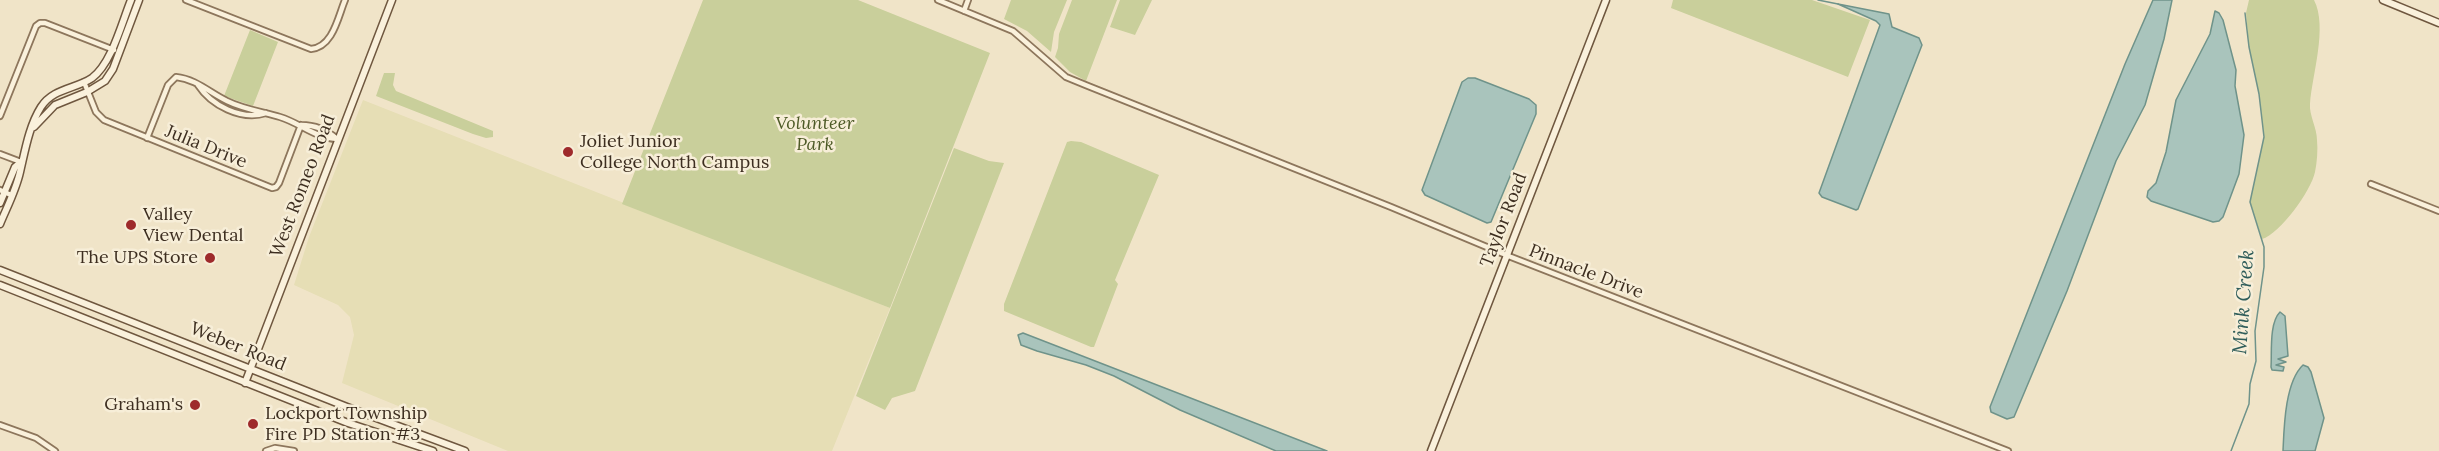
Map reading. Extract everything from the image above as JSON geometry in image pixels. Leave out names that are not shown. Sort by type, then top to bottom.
[{"type":"main road","points":[[0,203],[5,192],[18,178],[30,132],[42,105],[50,97],[84,82],[100,71],[132,0]]},
{"type":"main road","points":[[30,132],[43,115],[55,105],[87,92],[105,81],[139,0]]},
{"type":"main road","name":"West Romeo Road","points":[[245,383],[336,139],[392,0]]},
{"type":"main road","name":"Taylor Road","points":[[1431,451],[1606,0]]},
{"type":"main road","points":[[2383,0],[2439,23]]},
{"type":"main road","points":[[0,224],[5,192]]},
{"type":"main road","name":"Weber Road","points":[[0,270],[465,451]]},
{"type":"main road","name":"Weber Road","points":[[0,285],[348,423],[433,451]]},
{"type":"street","points":[[186,0],[198,2],[303,47],[318,49],[329,40],[345,0]]},
{"type":"street","name":"Pinnacle Drive","points":[[938,0],[1012,31],[1066,77],[1506,255],[2006,451]]},
{"type":"street","points":[[964,10],[969,0]]},
{"type":"street","points":[[0,116],[36,26],[40,23],[45,22],[119,52]]},
{"type":"street","points":[[147,138],[171,80],[176,77],[198,84],[204,94],[228,110],[258,116],[266,113],[301,125],[310,125],[330,133],[336,139]]},
{"type":"street","name":"Julia Drive","points":[[84,82],[96,112],[104,120],[272,188],[276,188],[279,183],[301,125]]},
{"type":"street","points":[[0,154],[21,162]]},
{"type":"street","points":[[2371,184],[2439,211]]},
{"type":"street","points":[[0,425],[36,438],[55,451]]},
{"type":"street","points":[[266,451],[275,448],[294,451]]},
{"type":"shaded area","points":[[363,100],[890,308],[832,451],[508,451],[342,383],[354,335],[350,317],[338,305],[294,285],[309,237]]},
{"type":"green space","name":"Volunteer Park","points":[[703,0],[858,0],[990,53],[890,308],[622,204]]},
{"type":"green space","points":[[1011,0],[1067,0],[1054,32],[1051,52],[1027,31],[1004,19]]},
{"type":"green space","points":[[1072,0],[1117,0],[1086,81],[1070,72],[1055,57],[1059,34]]},
{"type":"green space","points":[[1120,0],[1152,0],[1135,35],[1110,27]]},
{"type":"green space","points":[[1673,0],[1812,0],[1870,20],[1848,77],[1671,8]]},
{"type":"green space","points":[[2249,0],[2314,0],[2320,24],[2310,104],[2317,135],[2315,172],[2308,190],[2294,211],[2277,229],[2262,239],[2250,202],[2264,137],[2259,94],[2249,47],[2246,13]]},
{"type":"green space","points":[[250,30],[278,42],[253,106],[224,96]]},
{"type":"green space","points":[[384,73],[395,73],[393,85],[396,91],[493,131],[493,137],[486,138],[473,134],[376,96]]},
{"type":"green space","points":[[1067,142],[1081,142],[1159,175],[1115,280],[1118,284],[1094,347],[1004,311],[1004,304]]},
{"type":"green space","points":[[954,148],[989,161],[1004,163],[915,391],[892,398],[885,410],[856,396]]},
{"type":"water","points":[[2153,0],[2172,0],[2164,39],[2145,105],[2116,161],[2067,291],[2014,417],[2007,419],[1991,412],[1990,407],[2125,64]]},
{"type":"water","points":[[1838,4],[1889,14],[1892,27],[1919,38],[1922,45],[1856,210],[1822,197],[1819,193],[1880,25]]},
{"type":"water","points":[[2215,11],[2223,20],[2236,70],[2235,86],[2244,135],[2239,174],[2223,217],[2213,222],[2151,201],[2147,197],[2148,191],[2156,183],[2166,152],[2176,100],[2210,34]]},
{"type":"water","points":[[1468,78],[1475,78],[1529,99],[1536,105],[1536,114],[1491,222],[1487,223],[1425,195],[1422,190],[1462,82]]},
{"type":"water","points":[[2280,312],[2285,316],[2288,356],[2278,359],[2286,362],[2276,365],[2284,367],[2283,371],[2272,370],[2271,367],[2274,323]]},
{"type":"water","points":[[1023,333],[1327,451],[1276,451],[1180,410],[1114,376],[1021,345],[1018,335]]},
{"type":"water","points":[[2303,365],[2311,372],[2324,418],[2315,451],[2283,451],[2289,393],[2292,382]]},
{"type":"waterway","points":[[1818,0],[1838,4]]},
{"type":"waterway","name":"Mink Creek","points":[[2231,451],[2249,404],[2250,384],[2256,361],[2255,331],[2264,267],[2264,247],[2250,202],[2264,137],[2245,13]]},
{"type":"place","name":"Joliet Junior College North Campus","points":[[568,152]]},
{"type":"place","name":"Valley View Dental","points":[[131,225]]},
{"type":"place","name":"The UPS Store","points":[[210,258]]},
{"type":"place","name":"Graham's","points":[[195,405]]},
{"type":"place","name":"Lockport Township Fire PD Station #3","points":[[253,424]]}]
